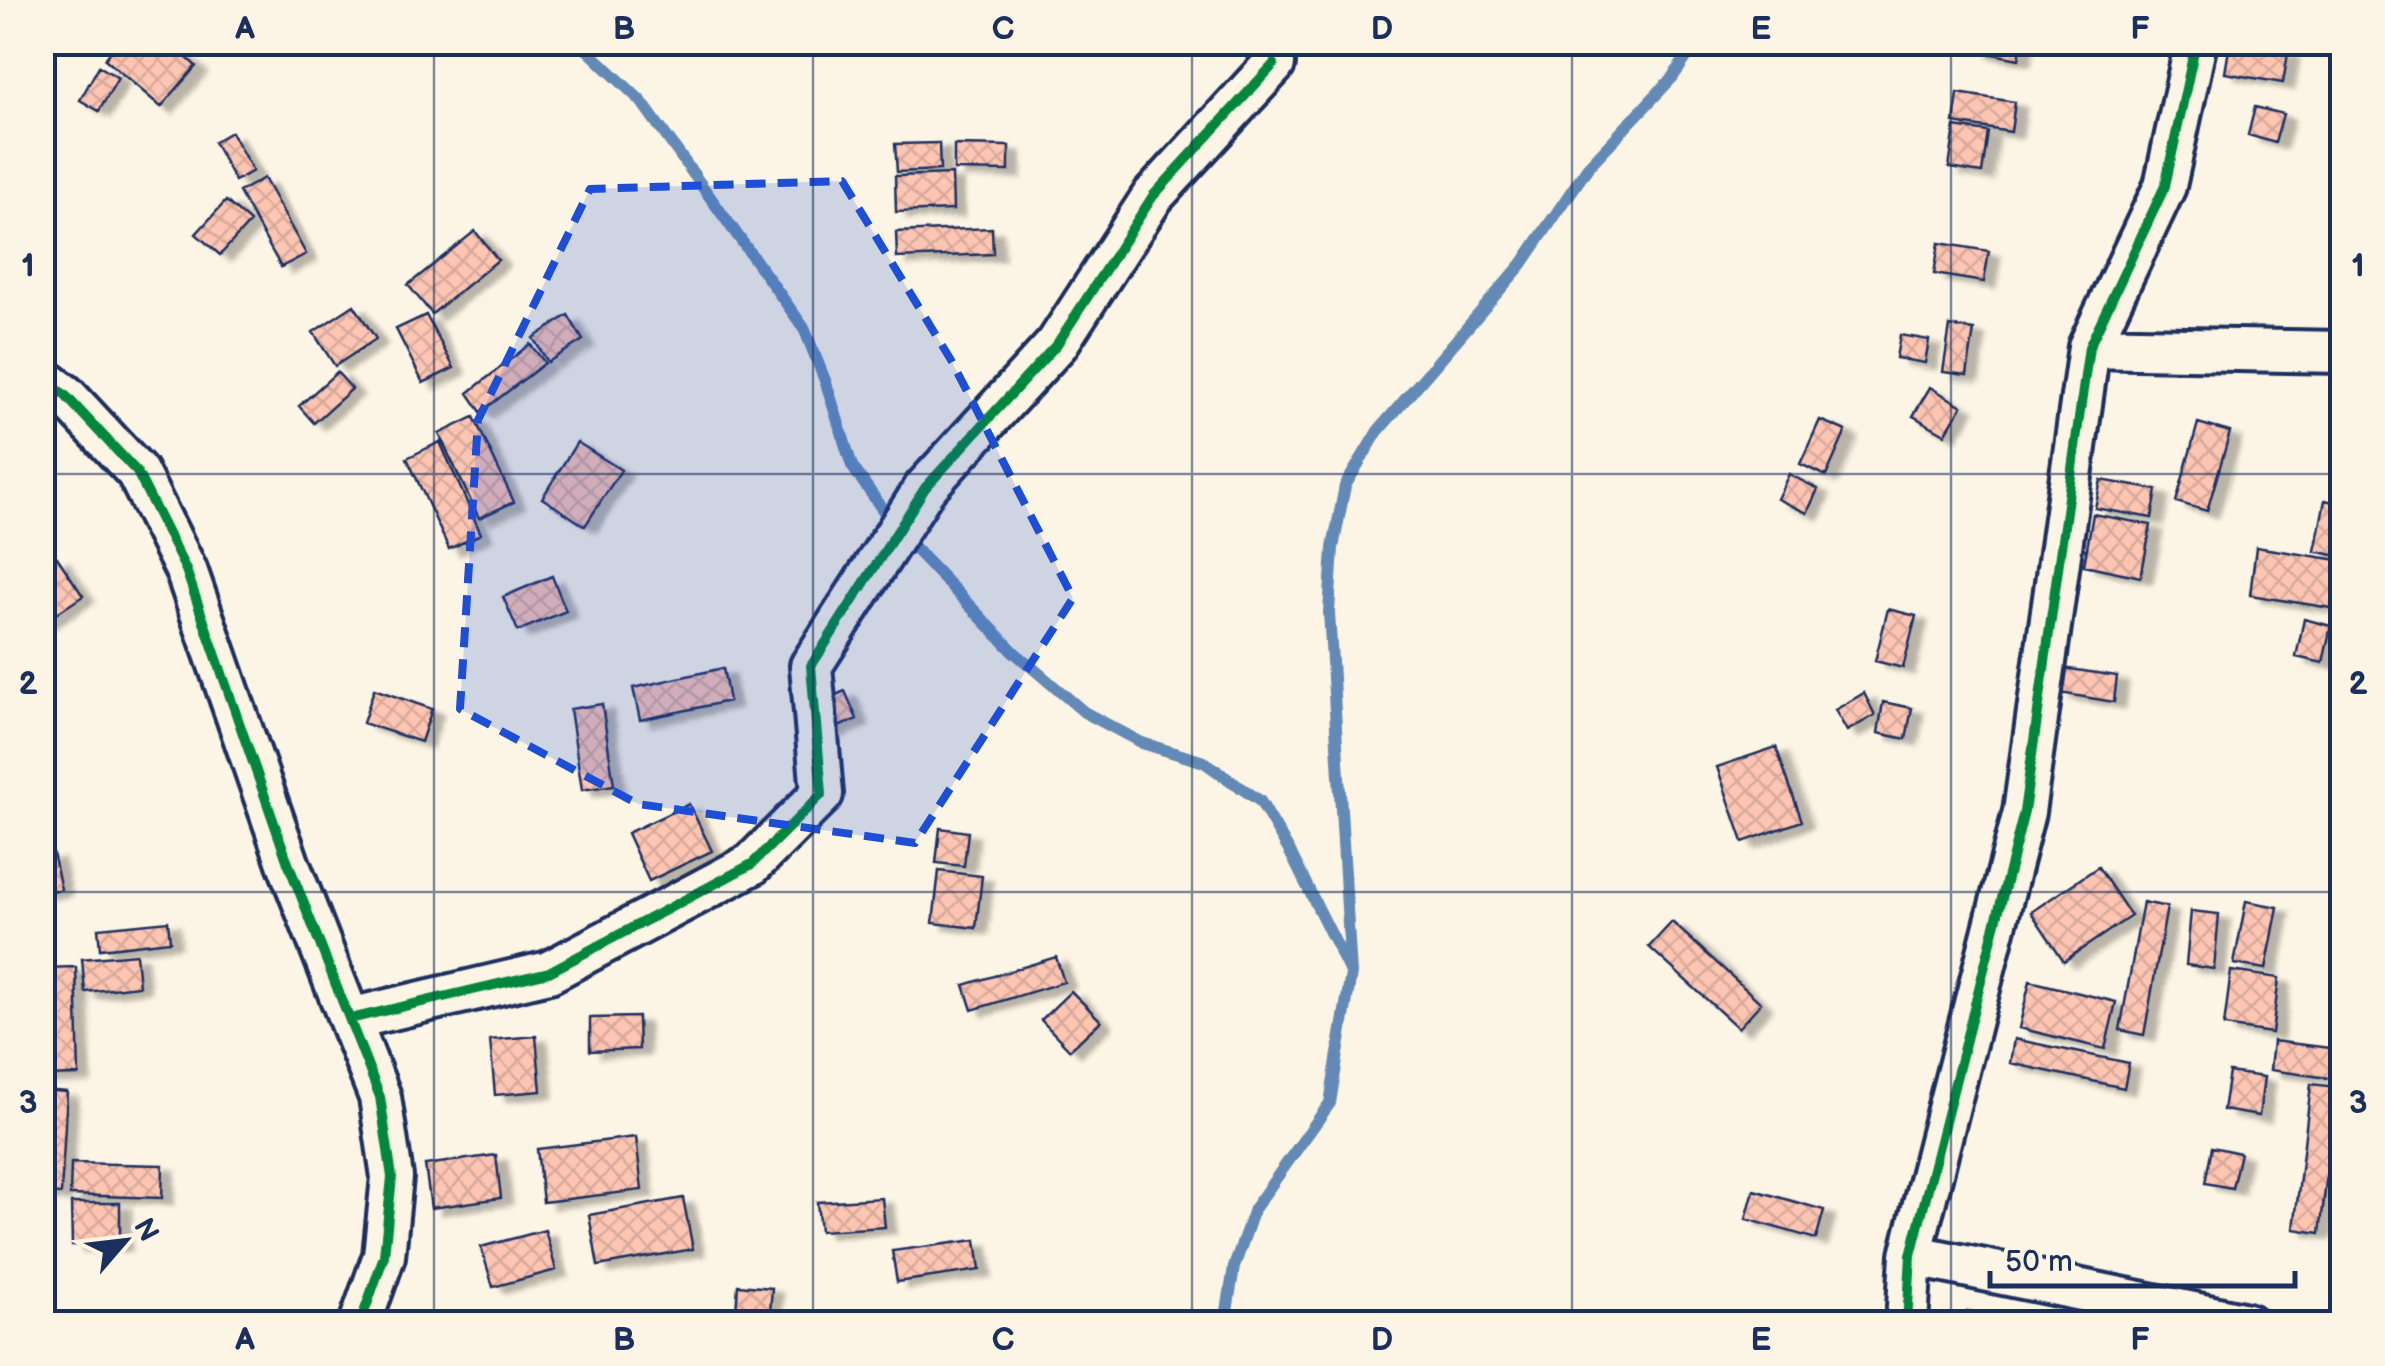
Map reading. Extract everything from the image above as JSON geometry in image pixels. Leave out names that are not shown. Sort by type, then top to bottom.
[{"type":"street","points":[[1907,1324],[1910,1255],[2024,812],[2089,347],[2165,186],[2196,42]]},
{"type":"street","points":[[350,1018],[549,972],[752,864],[822,794],[811,666],[925,488],[1057,344],[1153,196],[1274,64]]},
{"type":"street","points":[[2089,347],[2342,352]]},
{"type":"street","points":[[42,378],[65,394],[137,472],[186,570],[288,862],[380,1098],[392,1177],[384,1256],[360,1324]]},
{"type":"street","points":[[1910,1255],[2247,1324]]},
{"type":"highlighted area","points":[[842,181],[951,360],[1073,598],[915,843],[638,804],[460,709],[478,420],[590,189]]},
{"type":"building","points":[[118,42],[169,42],[196,66],[161,107],[105,59]]},
{"type":"building","points":[[1979,42],[2022,42],[2019,59],[1977,51]]},
{"type":"building","points":[[2230,43],[2288,53],[2283,83],[2225,73]]},
{"type":"building","points":[[99,66],[118,78],[99,111],[80,100]]},
{"type":"building","points":[[1958,93],[2015,102],[2011,132],[1954,123]]},
{"type":"building","points":[[2255,107],[2283,114],[2275,143],[2248,135]]},
{"type":"building","points":[[1955,127],[1988,132],[1982,173],[1949,168]]},
{"type":"building","points":[[231,132],[253,171],[235,181],[214,142]]},
{"type":"building","points":[[939,143],[940,170],[897,172],[895,144]]},
{"type":"building","points":[[954,145],[1009,146],[1009,171],[954,170]]},
{"type":"building","points":[[952,174],[953,210],[896,212],[895,176]]},
{"type":"building","points":[[264,178],[306,254],[281,267],[239,192]]},
{"type":"building","points":[[226,201],[250,222],[220,255],[196,234]]},
{"type":"building","points":[[992,228],[993,254],[897,258],[896,232]]},
{"type":"building","points":[[475,231],[498,260],[432,314],[408,285]]},
{"type":"building","points":[[1939,243],[1989,251],[1984,282],[1934,274]]},
{"type":"building","points":[[354,305],[376,339],[335,366],[313,332]]},
{"type":"building","points":[[426,315],[454,368],[423,383],[396,329]]},
{"type":"building","points":[[568,315],[583,340],[548,362],[533,338]]},
{"type":"building","points":[[1950,326],[1974,330],[1967,375],[1943,372]]},
{"type":"building","points":[[1900,335],[1929,340],[1925,363],[1896,358]]},
{"type":"building","points":[[530,344],[545,363],[481,412],[468,393]]},
{"type":"building","points":[[337,372],[352,389],[314,423],[299,406]]},
{"type":"building","points":[[1930,387],[1962,406],[1945,434],[1913,416]]},
{"type":"building","points":[[474,417],[514,502],[479,518],[439,434]]},
{"type":"building","points":[[1820,420],[1846,431],[1826,476],[1800,464]]},
{"type":"building","points":[[2198,423],[2230,432],[2207,511],[2176,502]]},
{"type":"building","points":[[440,442],[481,534],[449,549],[407,458]]},
{"type":"building","points":[[577,442],[621,470],[585,526],[542,498]]},
{"type":"building","points":[[1789,474],[1818,489],[1807,513],[1777,499]]},
{"type":"building","points":[[2101,480],[2157,490],[2152,518],[2095,508]]},
{"type":"building","points":[[2325,500],[2342,504],[2342,557],[2315,551]]},
{"type":"building","points":[[2093,514],[2151,525],[2141,577],[2084,565]]},
{"type":"building","points":[[2256,547],[2338,560],[2331,608],[2250,595]]},
{"type":"building","points":[[57,557],[83,596],[42,623],[42,567]]},
{"type":"building","points":[[552,576],[566,611],[518,631],[503,597]]},
{"type":"building","points":[[1888,609],[1916,616],[1903,668],[1875,661]]},
{"type":"building","points":[[2304,619],[2331,626],[2323,663],[2296,657]]},
{"type":"building","points":[[723,668],[729,701],[640,720],[633,688]]},
{"type":"building","points":[[2063,668],[2117,676],[2114,702],[2060,693]]},
{"type":"building","points":[[374,689],[432,709],[421,742],[363,723]]},
{"type":"building","points":[[845,691],[857,719],[829,731],[817,703]]},
{"type":"building","points":[[1864,693],[1875,715],[1847,731],[1835,710]]},
{"type":"building","points":[[1883,702],[1912,708],[1906,739],[1878,733]]},
{"type":"building","points":[[602,704],[614,785],[582,790],[570,709]]},
{"type":"building","points":[[1776,747],[1802,821],[1743,842],[1717,767]]},
{"type":"building","points":[[689,804],[712,851],[649,881],[627,833]]},
{"type":"building","points":[[940,828],[968,832],[964,866],[936,863]]},
{"type":"building","points":[[53,853],[61,889],[42,893],[42,855]]},
{"type":"building","points":[[2098,867],[2131,916],[2064,961],[2031,912]]},
{"type":"building","points":[[939,871],[982,876],[976,928],[933,923]]},
{"type":"building","points":[[2246,901],[2278,907],[2266,969],[2234,964]]},
{"type":"building","points":[[2143,902],[2167,907],[2144,1035],[2120,1030]]},
{"type":"building","points":[[2191,911],[2219,914],[2214,969],[2186,965]]},
{"type":"building","points":[[168,921],[170,941],[100,949],[98,928]]},
{"type":"building","points":[[1672,922],[1761,1003],[1738,1028],[1649,947]]},
{"type":"building","points":[[136,954],[139,986],[85,992],[82,959]]},
{"type":"building","points":[[1056,957],[1064,982],[972,1010],[964,985]]},
{"type":"building","points":[[76,967],[79,1075],[42,1076],[42,968]]},
{"type":"building","points":[[2231,971],[2279,978],[2272,1033],[2224,1026]]},
{"type":"building","points":[[2030,981],[2116,1002],[2105,1049],[2019,1028]]},
{"type":"building","points":[[1071,991],[1101,1021],[1070,1050],[1041,1020]]},
{"type":"building","points":[[638,1017],[639,1049],[590,1051],[590,1018]]},
{"type":"building","points":[[536,1036],[541,1091],[495,1095],[490,1040]]},
{"type":"building","points":[[2014,1039],[2129,1063],[2124,1088],[2010,1063]]},
{"type":"building","points":[[2273,1041],[2339,1049],[2336,1079],[2270,1070]]},
{"type":"building","points":[[2229,1072],[2264,1077],[2259,1116],[2223,1110]]},
{"type":"building","points":[[2311,1084],[2337,1087],[2320,1233],[2294,1229]]},
{"type":"building","points":[[42,1090],[67,1092],[61,1194],[42,1193]]},
{"type":"building","points":[[636,1137],[642,1190],[543,1202],[537,1149]]},
{"type":"building","points":[[2212,1147],[2240,1153],[2232,1188],[2205,1183]]},
{"type":"building","points":[[496,1155],[501,1198],[431,1208],[425,1165]]},
{"type":"building","points":[[71,1163],[163,1165],[162,1198],[70,1195]]},
{"type":"building","points":[[1754,1190],[1824,1210],[1816,1239],[1746,1219]]},
{"type":"building","points":[[683,1198],[693,1249],[598,1266],[589,1215]]},
{"type":"building","points":[[882,1198],[885,1227],[820,1231],[817,1202]]},
{"type":"building","points":[[71,1203],[120,1203],[120,1245],[72,1245]]},
{"type":"building","points":[[545,1230],[556,1270],[493,1287],[481,1247]]},
{"type":"building","points":[[976,1240],[980,1270],[897,1282],[892,1251]]},
{"type":"building","points":[[738,1285],[772,1288],[769,1324],[735,1324]]},
{"type":"building","points":[[1967,1311],[2051,1324],[1965,1324]]},
{"type":"waterway","points":[[579,42],[641,101],[804,328],[852,466],[897,530],[1014,652],[1084,712],[1142,743],[1204,762],[1260,801],[1348,968]]},
{"type":"waterway","points":[[1225,1324],[1234,1267],[1254,1209],[1330,1103],[1351,974],[1329,612],[1333,548],[1345,486],[1378,431],[1522,264],[1588,167],[1672,78],[1697,42]]},
{"type":"cycle path","points":[[1907,1324],[1911,1255],[2024,812],[2089,347],[2165,186],[2196,42]]},
{"type":"cycle path","points":[[350,1019],[549,972],[752,864],[822,794],[811,666],[925,488],[1057,344],[1153,196],[1274,64]]},
{"type":"cycle path","points":[[42,378],[65,395],[137,472],[186,570],[288,863],[380,1097],[392,1177],[384,1256],[360,1324]]}]
